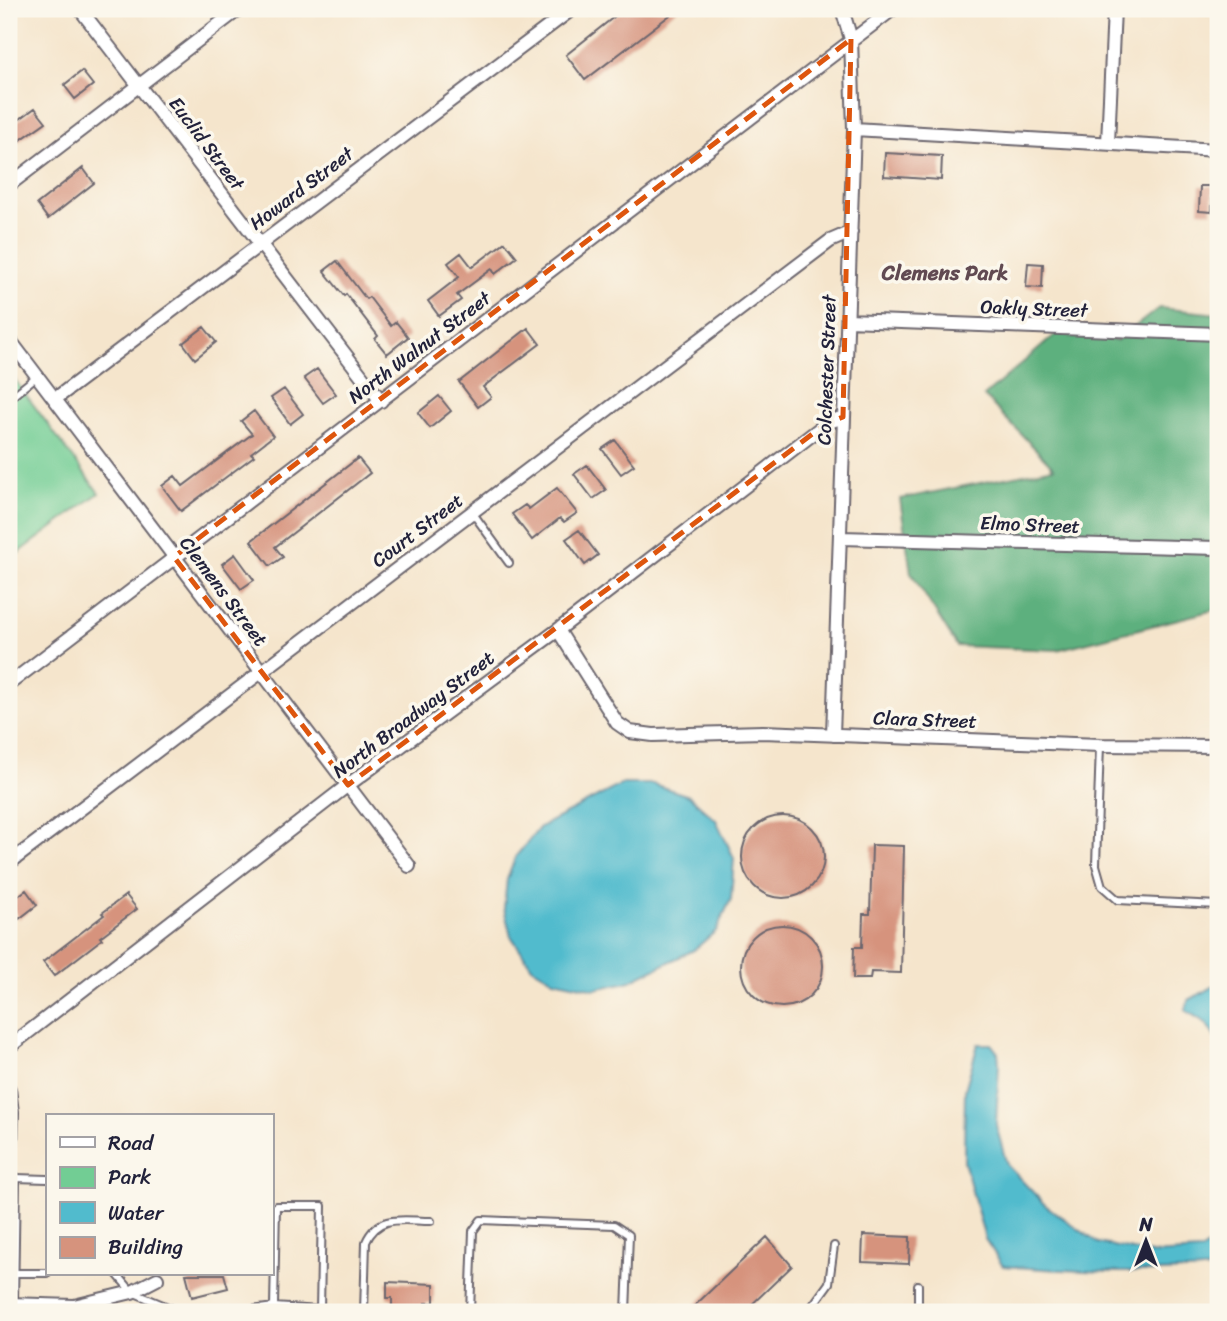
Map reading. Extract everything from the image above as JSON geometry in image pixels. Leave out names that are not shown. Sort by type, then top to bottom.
[{"type":"street","name":"Euclid Street","points":[[80,9],[381,401]]},
{"type":"street","points":[[9,185],[239,9]]},
{"type":"street","name":"Howard Street","points":[[55,399],[572,9]]},
{"type":"street","name":"Colchester Street","points":[[833,735],[854,129],[851,39],[842,9]]},
{"type":"street","name":"North Walnut Street","points":[[9,684],[893,9]]},
{"type":"street","points":[[1108,143],[1114,9]]},
{"type":"street","points":[[854,129],[1218,150]]},
{"type":"street","name":"Court Street","points":[[9,863],[830,241],[850,232]]},
{"type":"street","name":"Oakly Street","points":[[848,320],[1218,334]]},
{"type":"street","name":"Clemens Street","points":[[9,339],[409,866]]},
{"type":"street","name":"North Broadway Street","points":[[9,1047],[348,785],[558,630],[827,423],[843,417]]},
{"type":"street","name":"Elmo Street","points":[[841,538],[1218,548]]},
{"type":"street","name":"Clara Street","points":[[558,630],[617,723],[630,732],[653,735],[763,732],[1100,745],[1218,746]]},
{"type":"street","points":[[9,1089],[12,1112],[11,1148]]},
{"type":"street","points":[[11,1304],[74,1306],[131,1292],[157,1277]]},
{"type":"lane","points":[[9,398],[37,376]]},
{"type":"lane","points":[[472,512],[509,563]]},
{"type":"lane","points":[[1100,745],[1097,865],[1102,886],[1118,900],[1218,905]]},
{"type":"lane","points":[[11,1304],[16,1178],[46,1178]]},
{"type":"lane","points":[[236,1312],[274,1307],[320,1310],[322,1206],[276,1206],[274,1307]]},
{"type":"lane","points":[[470,1312],[472,1231],[481,1220],[614,1225],[629,1235],[626,1312]]},
{"type":"lane","points":[[364,1312],[366,1242],[371,1232],[379,1224],[388,1221],[430,1221]]},
{"type":"lane","points":[[808,1312],[829,1283],[834,1246]]},
{"type":"lane","points":[[14,1273],[46,1273]]},
{"type":"lane","points":[[119,1276],[131,1292],[180,1312]]},
{"type":"lane","points":[[918,1285],[918,1312]]},
{"type":"highlighted area","points":[[851,39],[843,417],[827,423],[348,785],[174,557]]},
{"type":"green space","points":[[1159,308],[1218,314],[1218,609],[1057,650],[957,646],[911,573],[900,499],[1054,468],[984,396],[1063,328],[1116,341]]},
{"type":"green space","points":[[9,372],[99,493],[9,560]]},
{"type":"water","points":[[622,784],[653,784],[689,796],[716,820],[734,858],[731,899],[716,931],[694,950],[628,982],[595,989],[554,980],[532,967],[511,936],[504,908],[507,879],[516,856],[540,827]]},
{"type":"water","points":[[1218,984],[1218,1042],[1206,1023],[1185,1010],[1189,1000]]},
{"type":"water","points":[[978,1044],[991,1044],[998,1053],[996,1125],[1007,1165],[1045,1205],[1098,1243],[1152,1254],[1201,1251],[1218,1238],[1218,1269],[1111,1272],[1003,1266],[985,1239],[964,1161],[965,1090]]},
{"type":"building","points":[[624,9],[678,9],[585,80],[566,55]]},
{"type":"building","points":[[82,71],[93,85],[75,99],[64,85]]},
{"type":"building","points":[[35,108],[46,122],[9,148],[9,127]]},
{"type":"building","points":[[885,153],[942,156],[941,180],[884,176]]},
{"type":"building","points":[[83,168],[94,183],[48,219],[37,204]]},
{"type":"building","points":[[1200,186],[1213,186],[1212,212],[1199,211]]},
{"type":"building","points":[[505,242],[517,257],[495,274],[492,269],[457,295],[461,300],[439,316],[428,301],[459,277],[448,263],[461,253],[472,267]]},
{"type":"building","points":[[337,261],[391,326],[396,322],[408,337],[387,354],[375,339],[378,336],[346,294],[344,296],[324,271]]},
{"type":"building","points":[[1028,263],[1043,264],[1042,288],[1026,287]]},
{"type":"building","points":[[204,327],[216,342],[195,359],[183,343]]},
{"type":"building","points":[[528,328],[540,344],[483,387],[491,397],[478,407],[459,382]]},
{"type":"building","points":[[317,369],[336,394],[323,403],[304,378]]},
{"type":"building","points":[[284,389],[303,414],[290,424],[271,398]]},
{"type":"building","points":[[439,396],[451,411],[430,428],[418,413]]},
{"type":"building","points":[[254,411],[273,436],[251,453],[254,456],[181,511],[162,486],[175,476],[183,486],[252,434],[241,421]]},
{"type":"building","points":[[615,440],[634,465],[621,474],[602,449]]},
{"type":"building","points":[[358,458],[370,473],[275,547],[283,557],[270,566],[251,541]]},
{"type":"building","points":[[587,465],[606,490],[593,499],[574,474]]},
{"type":"building","points":[[557,488],[577,513],[564,522],[560,518],[532,540],[512,514],[525,505],[529,509]]},
{"type":"building","points":[[579,530],[598,555],[585,565],[566,539]]},
{"type":"building","points":[[235,554],[254,580],[241,589],[222,564]]},
{"type":"building","points":[[783,816],[799,819],[812,828],[821,841],[824,857],[821,873],[812,886],[799,895],[783,898],[767,895],[754,886],[745,873],[742,857],[745,841],[754,828],[767,819]]},
{"type":"building","points":[[872,845],[904,846],[901,973],[871,972],[870,979],[853,979],[854,947],[862,947],[863,914],[870,914]]},
{"type":"building","points":[[26,890],[37,905],[19,919],[9,903]]},
{"type":"building","points":[[126,895],[137,909],[54,976],[43,962]]},
{"type":"building","points":[[782,925],[798,928],[811,937],[820,950],[823,966],[820,982],[811,995],[798,1004],[782,1007],[766,1004],[753,995],[744,982],[741,966],[744,950],[753,937],[766,928]]},
{"type":"building","points":[[863,1235],[910,1237],[909,1264],[862,1262]]},
{"type":"building","points":[[767,1237],[792,1266],[744,1312],[688,1312]]},
{"type":"building","points":[[187,1276],[225,1276],[228,1288],[192,1297]]},
{"type":"building","points":[[387,1282],[434,1284],[434,1303],[426,1303],[426,1312],[392,1312],[392,1298],[387,1298]]},
{"type":"district","name":"Clemens Park","points":[[945,273]]}]
